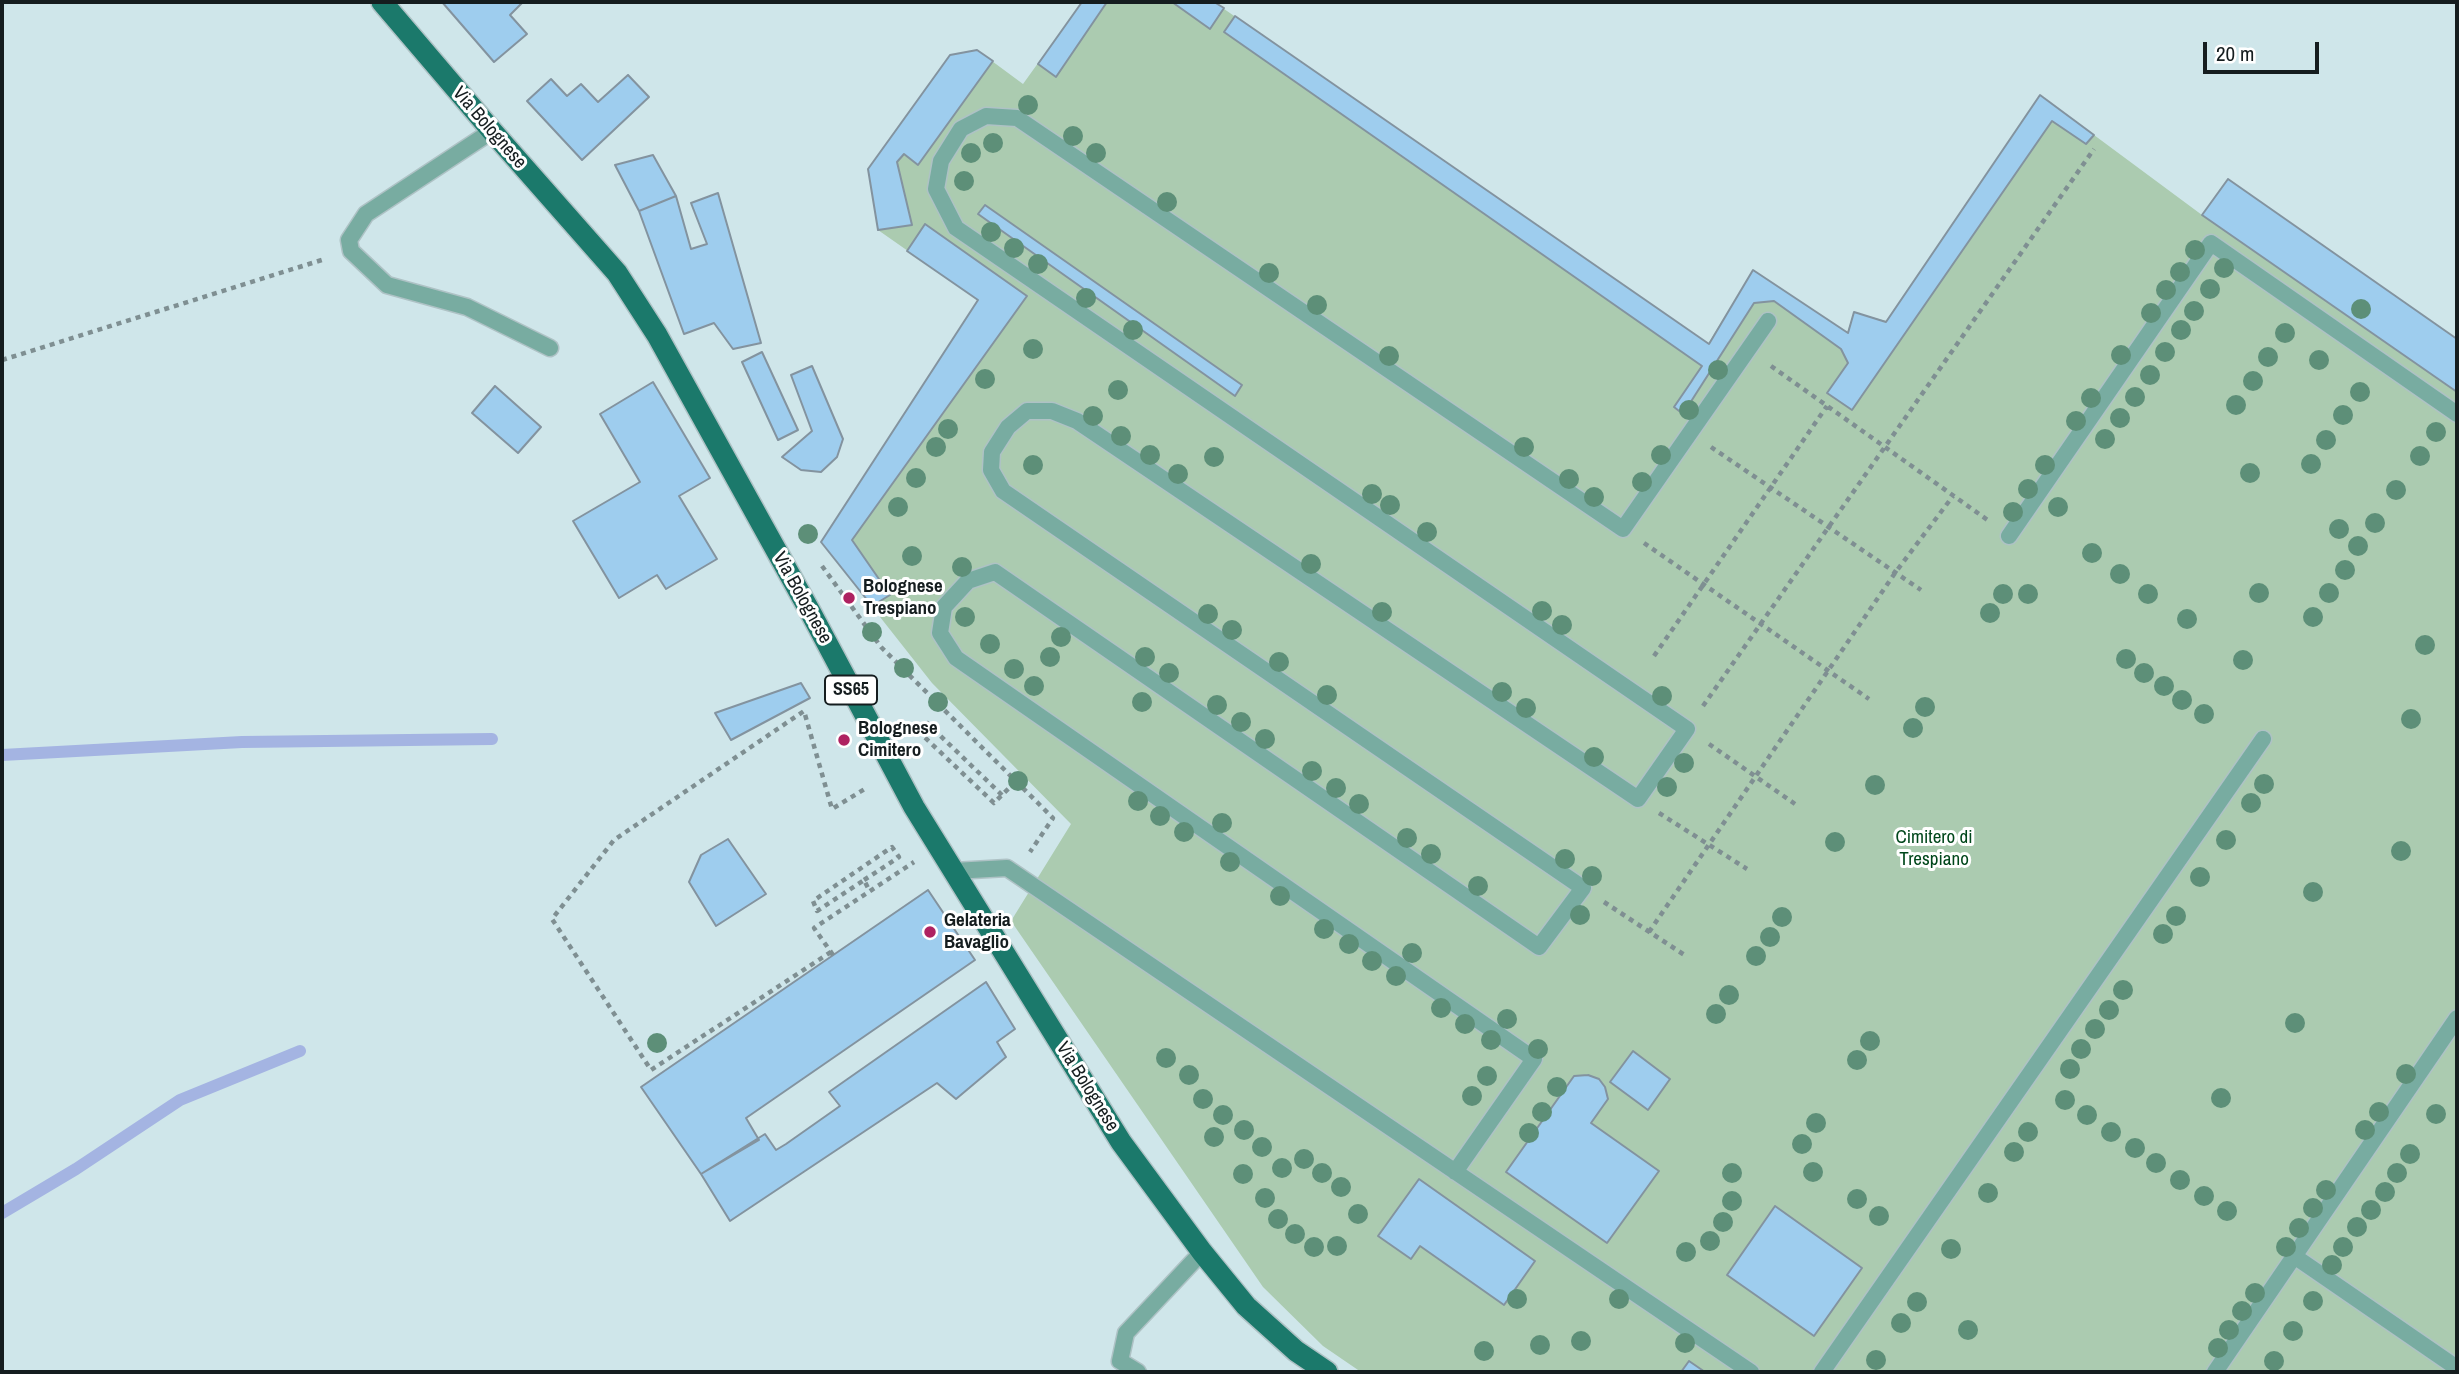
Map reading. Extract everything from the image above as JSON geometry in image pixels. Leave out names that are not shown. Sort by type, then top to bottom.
[{"type":"main road","name":"Via Bolognese","points":[[382,2],[617,273],[657,335],[812,615],[914,807],[1121,1142],[1202,1252],[1246,1306],[1296,1351],[1327,1372]]},
{"type":"lane","points":[[1455,1171],[1534,1059],[956,658],[940,633],[944,607],[968,581],[995,572],[1539,947],[1583,888],[1003,491],[991,470],[992,452],[1007,427],[1027,411],[1052,411],[1077,421],[1638,799],[1688,729],[956,228],[936,189],[941,161],[961,129],[986,116],[1017,118],[1623,529],[1768,321]]},
{"type":"lane","points":[[492,131],[366,214],[349,240],[351,251],[387,285],[467,307],[550,348]]},
{"type":"lane","points":[[2009,536],[2211,243],[2457,414]]},
{"type":"lane","points":[[1822,1372],[2263,739]]},
{"type":"lane","points":[[954,870],[1007,868],[1751,1372]]},
{"type":"lane","points":[[2214,1372],[2457,1018]]},
{"type":"lane","points":[[1138,1372],[1120,1361],[1126,1333],[1202,1252]]},
{"type":"lane","points":[[2294,1256],[2457,1368]]},
{"type":"path","points":[[1795,804],[1688,729],[2094,149]]},
{"type":"path","points":[[2,360],[351,251]]},
{"type":"path","points":[[1748,349],[2009,536]]},
{"type":"path","points":[[1654,656],[1827,406]]},
{"type":"path","points":[[1690,433],[1921,590]]},
{"type":"path","points":[[1649,932],[1895,573],[1953,496]]},
{"type":"path","points":[[1623,529],[1869,699]]},
{"type":"path","points":[[877,782],[832,809],[804,710],[614,840],[552,919],[651,1070],[832,954],[814,928],[920,857]]},
{"type":"path","points":[[1002,795],[925,721],[918,730],[994,803],[1002,795],[1016,781]]},
{"type":"path","points":[[1638,799],[1746,869]]},
{"type":"path","points":[[892,847],[899,857],[864,880],[835,899],[817,911],[813,901],[892,847]]},
{"type":"path","points":[[864,880],[869,890]]},
{"type":"path","points":[[1583,888],[1686,956]]},
{"type":"green space","name":"Cimitero di Trespiano","points":[[1082,2],[1214,2],[1708,344],[1753,270],[1847,333],[1854,312],[1886,321],[2040,95],[2202,215],[2228,179],[2457,339],[2457,1372],[1361,1372],[1323,1346],[1263,1287],[1011,921],[1071,824],[932,683],[821,542],[978,300],[878,230],[868,169],[950,55],[977,50],[1023,84]]},
{"type":"building","points":[[442,2],[523,2],[510,15],[527,34],[494,62]]},
{"type":"building","points":[[1082,2],[1107,2],[1056,77],[1038,64]]},
{"type":"building","points":[[1172,2],[1214,2],[1224,8],[1210,29]]},
{"type":"building","points":[[1235,16],[1709,344],[1753,270],[1848,333],[1854,312],[1886,322],[2040,95],[2094,135],[2086,144],[2052,121],[1852,410],[1827,393],[1848,363],[1841,349],[1774,301],[1754,303],[1683,414],[1674,407],[1702,366],[1224,32]]},
{"type":"building","points":[[977,50],[993,61],[918,165],[904,154],[897,162],[912,225],[878,230],[868,169],[950,55]]},
{"type":"building","points":[[628,75],[649,97],[582,160],[527,101],[551,79],[567,96],[581,84],[598,102]]},
{"type":"building","points":[[653,155],[676,196],[639,211],[615,165]]},
{"type":"building","points":[[2228,179],[2457,339],[2457,392],[2202,215]]},
{"type":"building","points":[[718,193],[761,343],[733,349],[714,323],[684,334],[639,211],[676,196],[691,249],[707,244],[691,203]]},
{"type":"building","points":[[985,205],[1242,385],[1235,396],[978,214]]},
{"type":"building","points":[[925,224],[1027,296],[852,540],[890,595],[872,606],[821,542],[978,300],[907,251]]},
{"type":"building","points":[[762,352],[798,430],[778,440],[742,362]]},
{"type":"building","points":[[812,366],[843,439],[837,457],[821,472],[801,470],[782,457],[812,431],[791,375]]},
{"type":"building","points":[[653,382],[710,478],[679,496],[717,559],[666,589],[657,575],[619,598],[573,521],[640,482],[600,414]]},
{"type":"building","points":[[495,386],[541,427],[518,453],[472,413]]},
{"type":"building","points":[[801,683],[810,698],[731,740],[715,713]]},
{"type":"building","points":[[728,839],[766,894],[716,926],[689,882],[701,855]]},
{"type":"building","points":[[928,890],[975,960],[746,1118],[759,1140],[701,1174],[641,1087]]},
{"type":"building","points":[[986,982],[1015,1029],[997,1042],[1006,1057],[956,1099],[937,1083],[730,1221],[701,1174],[765,1134],[776,1150],[786,1144],[840,1106],[829,1092]]},
{"type":"building","points":[[1633,1051],[1670,1079],[1648,1110],[1610,1082]]},
{"type":"building","points":[[1588,1075],[1599,1079],[1605,1087],[1608,1099],[1591,1123],[1659,1171],[1607,1243],[1506,1172],[1574,1076]]},
{"type":"building","points":[[1419,1179],[1535,1261],[1504,1305],[1420,1246],[1411,1259],[1378,1236]]},
{"type":"building","points":[[1775,1206],[1862,1268],[1814,1336],[1727,1275]]},
{"type":"building","points":[[1689,1361],[1705,1372],[1681,1372]]},
{"type":"waterway","points":[[2,755],[242,742],[492,739]]},
{"type":"waterway","points":[[2,1213],[76,1169],[180,1100],[300,1051]]},
{"type":"place","name":"Bolognese Trespiano","points":[[849,598]]},
{"type":"place","name":"Bolognese Cimitero","points":[[844,740]]},
{"type":"place","name":"Gelateria Bavaglio","points":[[930,932]]}]
